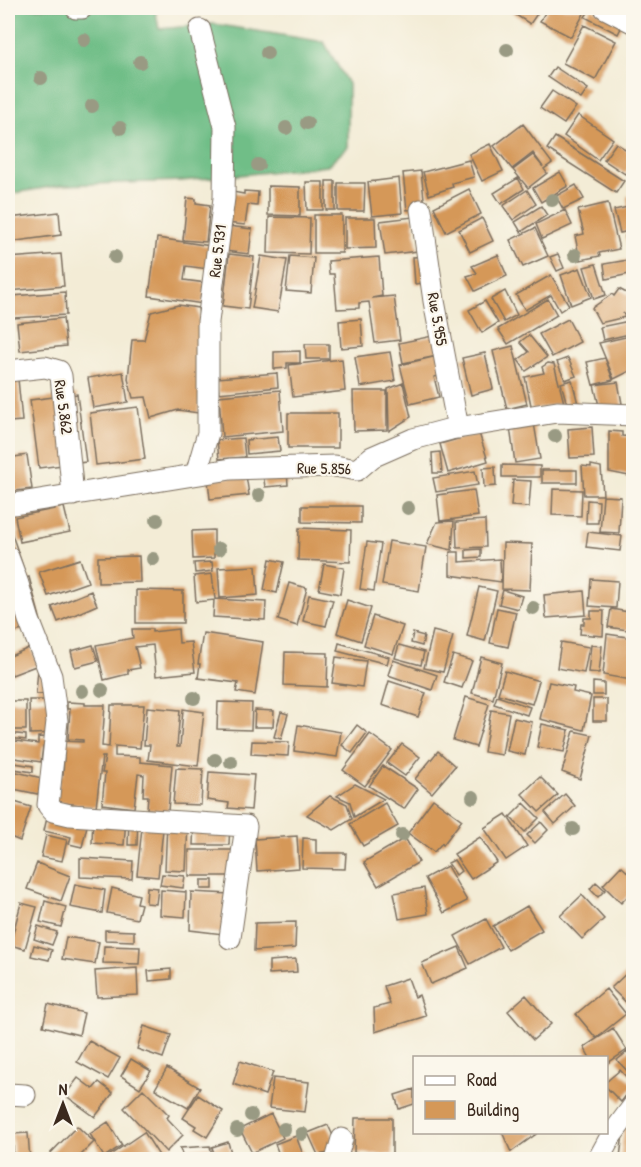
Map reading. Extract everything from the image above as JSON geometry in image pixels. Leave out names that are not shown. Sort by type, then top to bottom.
[{"type":"street","points":[[76,8],[82,8]]},
{"type":"street","points":[[605,8],[633,23]]},
{"type":"street","name":"Rue 5.931","points":[[196,474],[208,433],[208,321],[224,198],[225,151],[225,127],[200,30]]},
{"type":"street","name":"Rue 5.955","points":[[422,210],[434,301],[458,428]]},
{"type":"street","name":"Rue 5.862","points":[[8,370],[45,367],[59,371],[62,376],[74,495]]},
{"type":"street","name":"Rue 5.856","points":[[8,506],[231,469],[334,466],[357,470],[372,457],[413,439],[458,428],[557,412],[633,415]]},
{"type":"street","points":[[8,557],[28,621],[51,676],[57,721],[48,805],[53,811],[70,816],[246,826],[230,938]]},
{"type":"street","points":[[598,1160],[611,1136],[633,1105]]},
{"type":"street","points":[[336,1160],[342,1139]]},
{"type":"green space","points":[[8,8],[155,8],[159,29],[214,24],[324,42],[348,84],[348,147],[327,166],[181,181],[62,185],[8,194]]},
{"type":"building","points":[[505,8],[541,8],[530,24]]},
{"type":"building","points":[[548,8],[587,8],[571,37],[540,21]]},
{"type":"building","points":[[591,8],[623,24],[618,34],[585,17]]},
{"type":"building","points":[[584,25],[616,41],[595,80],[563,63]]},
{"type":"building","points":[[555,67],[588,89],[581,99],[548,77]]},
{"type":"building","points":[[552,91],[576,107],[564,124],[540,108]]},
{"type":"building","points":[[578,115],[613,139],[598,160],[564,136]]},
{"type":"building","points":[[523,124],[552,163],[544,169],[547,173],[528,188],[513,170],[533,155],[543,167],[533,153],[512,169],[494,146]]},
{"type":"building","points":[[555,137],[624,181],[616,193],[547,149]]},
{"type":"building","points":[[616,143],[634,155],[634,162],[625,174],[604,160]]},
{"type":"building","points":[[490,144],[503,171],[482,181],[469,154]]},
{"type":"building","points":[[469,160],[474,177],[452,183],[453,187],[429,195],[423,172]]},
{"type":"building","points":[[421,171],[425,208],[407,210],[403,173]]},
{"type":"building","points":[[560,172],[568,186],[541,202],[533,188]]},
{"type":"building","points":[[399,178],[402,213],[372,216],[368,182]]},
{"type":"building","points":[[518,178],[524,189],[501,204],[494,193]]},
{"type":"building","points":[[326,181],[335,181],[335,210],[326,210]]},
{"type":"building","points":[[306,182],[323,182],[323,210],[307,210]]},
{"type":"building","points":[[338,183],[365,183],[364,211],[338,211]]},
{"type":"building","points":[[576,185],[584,199],[563,209],[556,196]]},
{"type":"building","points":[[268,186],[300,187],[300,216],[268,215]]},
{"type":"building","points":[[469,189],[481,214],[446,232],[434,207]]},
{"type":"building","points":[[527,190],[536,204],[513,220],[503,206]]},
{"type":"building","points":[[244,191],[258,192],[257,206],[248,205],[245,225],[226,223],[233,192],[244,194]]},
{"type":"building","points":[[627,196],[634,197],[634,230],[620,233],[614,210],[628,207]]},
{"type":"building","points":[[187,198],[196,199],[196,203],[210,205],[206,242],[183,240]]},
{"type":"building","points":[[608,203],[619,249],[580,260],[575,236],[584,234],[578,210]]},
{"type":"building","points":[[541,206],[547,215],[521,232],[515,222]]},
{"type":"building","points":[[565,210],[572,225],[542,239],[536,224]]},
{"type":"building","points":[[59,212],[61,235],[9,242],[9,218]]},
{"type":"building","points":[[314,215],[342,215],[342,253],[314,253]]},
{"type":"building","points":[[269,217],[310,218],[309,254],[268,253]]},
{"type":"building","points":[[413,217],[418,251],[385,255],[380,221]]},
{"type":"building","points":[[345,218],[375,218],[376,248],[345,249]]},
{"type":"building","points":[[482,218],[493,241],[470,252],[459,230]]},
{"type":"building","points":[[228,226],[252,229],[249,254],[225,251]]},
{"type":"building","points":[[535,228],[548,256],[523,267],[510,240]]},
{"type":"building","points":[[634,234],[634,254],[630,255],[625,236]]},
{"type":"building","points":[[157,238],[211,246],[208,269],[186,266],[184,280],[206,283],[203,304],[149,296]]},
{"type":"building","points":[[61,254],[64,286],[9,291],[8,258]]},
{"type":"building","points":[[229,254],[254,257],[248,309],[223,306]]},
{"type":"building","points":[[558,254],[564,268],[557,271],[550,257]]},
{"type":"building","points":[[498,255],[507,276],[475,291],[467,276],[477,273],[472,266]]},
{"type":"building","points":[[261,256],[287,260],[278,312],[252,308]]},
{"type":"building","points":[[290,256],[314,258],[311,293],[286,291]]},
{"type":"building","points":[[430,256],[432,282],[415,284],[413,257]]},
{"type":"building","points":[[379,257],[382,296],[372,298],[394,296],[400,340],[375,343],[369,302],[359,303],[359,308],[337,309],[334,274],[329,274],[328,261]]},
{"type":"building","points":[[634,259],[634,273],[606,279],[604,264]]},
{"type":"building","points":[[596,264],[606,295],[594,299],[584,267]]},
{"type":"building","points":[[580,268],[591,297],[571,305],[561,275]]},
{"type":"building","points":[[551,275],[569,305],[560,311],[551,295],[525,310],[516,295]]},
{"type":"building","points":[[619,289],[634,297],[634,311],[628,318],[623,313],[625,317],[600,323],[592,308],[612,294],[614,296]]},
{"type":"building","points":[[505,291],[517,315],[504,322],[491,299]]},
{"type":"building","points":[[65,292],[66,315],[13,318],[12,296]]},
{"type":"building","points":[[548,299],[557,315],[508,344],[498,329]]},
{"type":"building","points":[[485,301],[498,323],[482,333],[469,310]]},
{"type":"building","points":[[178,305],[198,308],[205,368],[198,413],[178,410],[151,418],[146,397],[133,398],[128,379],[132,340],[144,340],[151,312]]},
{"type":"building","points":[[63,318],[66,346],[20,351],[17,323]]},
{"type":"building","points":[[361,319],[363,346],[341,348],[339,321]]},
{"type":"building","points":[[568,319],[580,342],[552,357],[539,334]]},
{"type":"building","points":[[634,320],[634,333],[603,340],[600,327]]},
{"type":"building","points":[[437,335],[453,373],[434,377],[439,397],[410,404],[400,365],[437,356],[403,363],[399,343]]},
{"type":"building","points":[[529,335],[547,357],[526,371],[518,360],[529,352],[520,342]]},
{"type":"building","points":[[630,336],[634,343],[634,369],[614,379],[599,343]]},
{"type":"building","points":[[305,344],[329,344],[329,359],[306,359]]},
{"type":"building","points":[[513,346],[527,404],[507,409],[493,351]]},
{"type":"building","points":[[300,351],[300,363],[287,363],[287,368],[274,369],[274,352]]},
{"type":"building","points":[[390,352],[395,381],[360,387],[355,357]]},
{"type":"building","points":[[485,353],[493,389],[471,395],[462,358]]},
{"type":"building","points":[[568,358],[576,376],[565,380],[557,362]]},
{"type":"building","points":[[605,358],[613,380],[593,385],[587,362]]},
{"type":"building","points":[[342,359],[345,391],[293,397],[289,365]]},
{"type":"building","points":[[548,363],[554,364],[564,403],[532,410],[525,377],[544,373],[542,367]]},
{"type":"building","points":[[17,368],[22,421],[9,422],[8,369]]},
{"type":"building","points":[[123,372],[128,402],[93,408],[88,378]]},
{"type":"building","points":[[277,373],[278,387],[219,393],[217,378]]},
{"type":"building","points":[[572,380],[580,412],[570,415],[561,383]]},
{"type":"building","points":[[618,382],[623,409],[601,414],[594,385]]},
{"type":"building","points":[[403,383],[411,417],[389,431],[388,389]]},
{"type":"building","points":[[280,390],[283,431],[222,437],[219,396]]},
{"type":"building","points":[[353,391],[387,391],[387,430],[354,431]]},
{"type":"building","points":[[77,394],[86,462],[39,468],[30,400]]},
{"type":"building","points":[[138,407],[145,459],[96,465],[90,413]]},
{"type":"building","points":[[288,413],[338,413],[338,448],[288,448]]},
{"type":"building","points":[[534,423],[540,459],[515,463],[510,427]]},
{"type":"building","points":[[592,427],[594,457],[570,458],[568,429]]},
{"type":"building","points":[[609,431],[622,432],[622,436],[634,437],[634,477],[609,472]]},
{"type":"building","points":[[479,433],[488,461],[448,473],[440,444]]},
{"type":"building","points":[[278,437],[280,451],[247,454],[246,440]]},
{"type":"building","points":[[243,438],[245,457],[219,459],[217,440]]},
{"type":"building","points":[[440,452],[442,473],[433,473],[432,453]]},
{"type":"building","points":[[27,455],[32,489],[8,492],[8,458]]},
{"type":"building","points":[[502,465],[540,466],[540,477],[502,477]]},
{"type":"building","points":[[591,465],[601,467],[603,495],[584,495],[582,466],[591,467]]},
{"type":"building","points":[[495,467],[496,486],[484,487],[483,468]]},
{"type":"building","points":[[542,470],[577,470],[577,483],[542,483]]},
{"type":"building","points":[[287,471],[288,485],[265,487],[263,473]]},
{"type":"building","points":[[475,471],[478,485],[436,492],[433,478]]},
{"type":"building","points":[[246,475],[249,495],[210,499],[208,480]]},
{"type":"building","points":[[513,480],[531,481],[529,507],[511,506]]},
{"type":"building","points":[[553,489],[582,490],[581,516],[552,515]]},
{"type":"building","points":[[474,490],[478,516],[440,521],[437,495]]},
{"type":"building","points":[[603,496],[621,497],[619,533],[600,532]]},
{"type":"building","points":[[587,500],[599,501],[598,523],[586,523]]},
{"type":"building","points":[[302,506],[361,506],[361,523],[302,522]]},
{"type":"building","points":[[64,507],[70,532],[20,542],[15,517]]},
{"type":"building","points":[[485,520],[486,547],[457,548],[456,522]]},
{"type":"building","points":[[454,521],[452,550],[427,544],[437,522]]},
{"type":"building","points":[[299,528],[351,530],[350,562],[298,560]]},
{"type":"building","points":[[10,529],[24,569],[8,575],[8,530]]},
{"type":"building","points":[[214,530],[214,558],[193,559],[192,531]]},
{"type":"building","points":[[588,532],[622,536],[620,551],[586,547]]},
{"type":"building","points":[[389,541],[426,547],[419,591],[382,585]]},
{"type":"building","points":[[367,542],[381,544],[374,591],[360,589]]},
{"type":"building","points":[[503,543],[532,544],[530,590],[502,589]]},
{"type":"building","points":[[481,549],[481,557],[466,558],[466,550]]},
{"type":"building","points":[[450,552],[459,552],[459,562],[500,559],[501,582],[450,575]]},
{"type":"building","points":[[139,556],[140,582],[98,583],[98,557]]},
{"type":"building","points":[[80,559],[88,582],[48,596],[39,572]]},
{"type":"building","points":[[270,559],[284,562],[277,593],[264,590]]},
{"type":"building","points":[[212,562],[213,571],[195,573],[194,563]]},
{"type":"building","points":[[324,564],[344,568],[340,594],[319,590]]},
{"type":"building","points":[[256,566],[258,595],[220,598],[218,568]]},
{"type":"building","points":[[212,574],[215,599],[266,602],[265,620],[213,617],[214,600],[196,602],[194,576]]},
{"type":"building","points":[[29,577],[42,625],[15,632],[8,602],[8,583]]},
{"type":"building","points":[[591,579],[618,581],[616,608],[589,606]]},
{"type":"building","points":[[289,583],[307,588],[297,626],[278,620]]},
{"type":"building","points":[[479,587],[497,591],[485,641],[467,636]]},
{"type":"building","points":[[136,590],[183,591],[183,623],[136,623]]},
{"type":"building","points":[[503,590],[522,596],[518,609],[499,604]]},
{"type":"building","points":[[91,591],[97,605],[58,622],[52,607]]},
{"type":"building","points":[[584,591],[586,615],[546,618],[544,595]]},
{"type":"building","points":[[309,595],[333,600],[326,626],[303,621]]},
{"type":"building","points":[[347,600],[371,608],[361,641],[337,633]]},
{"type":"building","points":[[497,608],[516,612],[508,647],[490,643]]},
{"type":"building","points":[[611,609],[634,613],[634,631],[608,627]]},
{"type":"building","points":[[591,611],[604,611],[603,636],[580,634],[581,624],[584,624],[584,618],[591,618]]},
{"type":"building","points":[[373,616],[403,626],[393,654],[364,645]]},
{"type":"building","points":[[132,629],[152,629],[152,632],[178,629],[179,643],[191,642],[195,672],[156,676],[153,645],[135,647],[140,668],[128,670],[128,674],[104,680],[96,645],[133,638]]},
{"type":"building","points":[[433,631],[453,636],[443,672],[424,668]]},
{"type":"building","points":[[203,633],[263,642],[255,695],[236,692],[238,683],[198,678]]},
{"type":"building","points":[[413,633],[424,636],[422,646],[411,643]]},
{"type":"building","points":[[607,634],[634,638],[631,680],[603,675]]},
{"type":"building","points":[[561,642],[589,647],[584,673],[557,668]]},
{"type":"building","points":[[339,643],[389,657],[387,664],[337,651]]},
{"type":"building","points":[[93,645],[98,661],[75,667],[71,651]]},
{"type":"building","points":[[399,645],[424,652],[421,665],[395,658]]},
{"type":"building","points":[[591,645],[602,646],[599,673],[588,672]]},
{"type":"building","points":[[31,647],[38,665],[12,675],[8,657]]},
{"type":"building","points":[[285,652],[328,653],[327,687],[284,685]]},
{"type":"building","points":[[453,655],[472,661],[462,688],[444,682]]},
{"type":"building","points":[[336,657],[366,661],[362,687],[332,683]]},
{"type":"building","points":[[481,657],[502,663],[493,699],[472,693]]},
{"type":"building","points":[[393,660],[437,675],[432,690],[388,675]]},
{"type":"building","points":[[38,669],[57,695],[36,694]]},
{"type":"building","points":[[505,671],[539,681],[532,704],[498,694]]},
{"type":"building","points":[[389,681],[426,693],[418,717],[382,705]]},
{"type":"building","points":[[549,682],[574,687],[573,692],[591,696],[584,730],[540,719]]},
{"type":"building","points":[[593,682],[604,683],[604,695],[593,695]]},
{"type":"building","points":[[497,696],[530,707],[527,715],[494,704]]},
{"type":"building","points":[[466,697],[489,704],[476,747],[453,740]]},
{"type":"building","points":[[593,699],[607,699],[607,721],[593,721]]},
{"type":"building","points":[[29,700],[58,700],[58,733],[30,734]]},
{"type":"building","points":[[8,701],[26,701],[26,730],[8,730]]},
{"type":"building","points":[[67,702],[105,705],[102,746],[109,747],[111,705],[144,705],[140,748],[115,746],[115,756],[140,757],[140,762],[172,765],[168,811],[147,809],[148,796],[143,796],[144,775],[138,774],[134,808],[102,804],[105,773],[102,773],[105,757],[102,757],[96,807],[55,802],[60,774],[63,775],[62,741],[83,742],[83,740],[68,739],[70,709],[67,709]]},
{"type":"building","points":[[218,702],[252,703],[251,730],[217,729]]},
{"type":"building","points":[[147,707],[180,710],[177,747],[180,747],[183,709],[204,712],[198,766],[148,760],[150,745],[144,745]]},
{"type":"building","points":[[255,710],[274,711],[273,727],[254,727]]},
{"type":"building","points":[[491,710],[509,713],[502,755],[484,752]]},
{"type":"building","points":[[281,712],[288,714],[281,739],[274,737]]},
{"type":"building","points":[[514,718],[532,722],[525,755],[507,751]]},
{"type":"building","points":[[542,724],[569,730],[564,752],[537,747]]},
{"type":"building","points":[[298,725],[341,732],[337,757],[294,751]]},
{"type":"building","points":[[357,725],[367,733],[352,753],[342,745]]},
{"type":"building","points":[[574,731],[592,735],[580,779],[562,772]]},
{"type":"building","points":[[8,733],[26,735],[26,740],[8,738]]},
{"type":"building","points":[[370,734],[392,750],[365,786],[343,770]]},
{"type":"building","points":[[38,737],[58,738],[57,747],[43,746],[41,762],[8,757],[8,740],[38,744]]},
{"type":"building","points":[[252,741],[289,742],[288,756],[251,754]]},
{"type":"building","points":[[402,744],[420,757],[405,776],[387,763]]},
{"type":"building","points":[[438,751],[455,766],[432,793],[415,779]]},
{"type":"building","points":[[8,762],[33,766],[33,772],[8,768]]},
{"type":"building","points":[[383,766],[418,789],[404,809],[369,786]]},
{"type":"building","points":[[176,768],[203,769],[201,805],[173,804]]},
{"type":"building","points":[[8,770],[42,778],[38,794],[8,788]]},
{"type":"building","points":[[209,772],[254,775],[251,810],[228,808],[229,803],[207,800]]},
{"type":"building","points":[[540,777],[558,795],[539,812],[522,794]]},
{"type":"building","points":[[355,784],[384,799],[354,817],[350,802],[337,796]]},
{"type":"building","points":[[565,794],[575,806],[555,824],[545,812]]},
{"type":"building","points":[[330,796],[347,804],[352,819],[334,830],[307,815]]},
{"type":"building","points":[[433,799],[462,820],[443,845],[442,843],[434,852],[408,833]]},
{"type":"building","points":[[8,800],[31,807],[20,841],[8,836]]},
{"type":"building","points":[[385,803],[398,826],[363,846],[350,824]]},
{"type":"building","points":[[524,803],[539,818],[525,832],[510,817]]},
{"type":"building","points":[[50,804],[90,813],[82,847],[69,844],[71,837],[44,831]]},
{"type":"building","points":[[506,814],[527,846],[506,860],[484,828]]},
{"type":"building","points":[[93,816],[126,818],[124,845],[92,843]]},
{"type":"building","points":[[129,818],[138,818],[137,845],[128,845]]},
{"type":"building","points":[[143,818],[164,820],[158,877],[137,875]]},
{"type":"building","points":[[167,821],[188,822],[186,871],[165,870]]},
{"type":"building","points":[[194,822],[230,823],[229,845],[193,845]]},
{"type":"building","points":[[541,822],[548,830],[535,843],[527,835]]},
{"type":"building","points":[[46,835],[67,840],[62,861],[41,857]]},
{"type":"building","points":[[297,836],[299,868],[257,871],[255,839]]},
{"type":"building","points":[[480,837],[497,862],[471,879],[454,854]]},
{"type":"building","points":[[303,838],[316,839],[316,853],[346,853],[345,869],[302,868]]},
{"type":"building","points":[[405,838],[419,862],[378,886],[364,862]]},
{"type":"building","points":[[189,850],[235,850],[234,876],[189,876]]},
{"type":"building","points":[[80,858],[133,861],[132,879],[80,877]]},
{"type":"building","points":[[454,860],[461,871],[456,875],[448,863]]},
{"type":"building","points":[[37,863],[70,876],[61,901],[27,889]]},
{"type":"building","points":[[447,866],[467,901],[444,913],[425,878]]},
{"type":"building","points":[[621,866],[634,878],[634,890],[621,903],[603,885]]},
{"type":"building","points":[[162,874],[185,876],[183,888],[160,885]]},
{"type":"building","points":[[201,880],[213,880],[213,889],[201,889]]},
{"type":"building","points":[[596,882],[605,890],[598,897],[590,889]]},
{"type":"building","points":[[75,884],[105,890],[102,913],[70,907]]},
{"type":"building","points":[[147,887],[158,888],[156,904],[146,903]]},
{"type":"building","points":[[112,888],[139,895],[137,903],[141,904],[137,919],[107,913]]},
{"type":"building","points":[[424,888],[428,914],[399,919],[394,893]]},
{"type":"building","points":[[161,890],[186,892],[185,917],[160,915]]},
{"type":"building","points":[[191,892],[230,894],[223,934],[190,930]]},
{"type":"building","points":[[582,895],[604,919],[582,939],[560,916]]},
{"type":"building","points":[[45,901],[66,907],[61,927],[40,922]]},
{"type":"building","points":[[21,903],[37,907],[25,949],[10,945]]},
{"type":"building","points":[[527,906],[542,930],[508,950],[493,926]]},
{"type":"building","points":[[486,919],[501,947],[470,964],[455,936]]},
{"type":"building","points":[[296,922],[295,948],[254,951],[255,923]]},
{"type":"building","points":[[38,926],[57,932],[52,945],[34,939]]},
{"type":"building","points":[[105,930],[134,931],[134,941],[105,940]]},
{"type":"building","points":[[66,937],[99,942],[95,964],[62,959]]},
{"type":"building","points":[[34,945],[52,950],[49,960],[31,956]]},
{"type":"building","points":[[104,946],[140,947],[139,964],[103,963]]},
{"type":"building","points":[[459,947],[468,968],[431,984],[422,963]]},
{"type":"building","points":[[296,959],[297,972],[269,974],[269,961]]},
{"type":"building","points":[[137,968],[138,995],[97,997],[95,971]]},
{"type":"building","points":[[171,969],[171,979],[149,981],[148,971]]},
{"type":"building","points":[[631,969],[634,971],[634,1010],[611,988]]},
{"type":"building","points":[[408,978],[415,997],[419,995],[426,1016],[375,1032],[374,1008],[390,1004],[384,986]]},
{"type":"building","points":[[606,989],[626,1014],[596,1038],[576,1014]]},
{"type":"building","points":[[526,995],[551,1024],[533,1040],[508,1011]]},
{"type":"building","points":[[48,1004],[84,1013],[79,1035],[43,1026]]},
{"type":"building","points":[[144,1026],[171,1035],[163,1058],[137,1049]]},
{"type":"building","points":[[613,1028],[627,1050],[608,1063],[608,1056],[589,1056],[584,1047]]},
{"type":"building","points":[[89,1041],[120,1058],[108,1079],[77,1062]]},
{"type":"building","points":[[632,1048],[634,1050],[634,1078],[617,1060]]},
{"type":"building","points":[[131,1059],[151,1071],[140,1088],[121,1076]]},
{"type":"building","points":[[240,1061],[273,1072],[265,1095],[233,1084]]},
{"type":"building","points":[[167,1068],[200,1088],[188,1108],[155,1089]]},
{"type":"building","points":[[620,1070],[634,1085],[621,1102],[608,1089],[608,1080]]},
{"type":"building","points":[[78,1078],[93,1089],[99,1082],[113,1093],[95,1117],[65,1095]]},
{"type":"building","points":[[273,1078],[309,1082],[305,1112],[269,1108]]},
{"type":"building","points":[[143,1089],[169,1115],[167,1118],[183,1135],[166,1152],[124,1108]]},
{"type":"building","points":[[413,1089],[413,1104],[399,1109],[395,1095]]},
{"type":"building","points":[[198,1095],[223,1111],[207,1137],[183,1118]]},
{"type":"building","points":[[271,1114],[283,1138],[252,1153],[240,1129]]},
{"type":"building","points":[[355,1118],[392,1118],[392,1155],[354,1153]]},
{"type":"building","points":[[108,1122],[122,1145],[104,1157],[90,1134]]},
{"type":"building","points":[[328,1125],[335,1140],[329,1153],[318,1155],[308,1133]]},
{"type":"building","points":[[77,1126],[94,1142],[76,1160],[44,1160]]},
{"type":"building","points":[[624,1127],[634,1128],[634,1159],[620,1157]]},
{"type":"building","points":[[144,1132],[160,1157],[156,1160],[103,1160]]},
{"type":"building","points":[[28,1133],[30,1160],[14,1160],[12,1134]]},
{"type":"building","points":[[503,1134],[536,1134],[511,1152]]},
{"type":"building","points":[[296,1136],[305,1160],[281,1160],[275,1144]]},
{"type":"building","points":[[228,1142],[233,1160],[216,1160],[212,1147]]},
{"type":"building","points":[[210,1146],[213,1160],[184,1160],[180,1148]]}]
